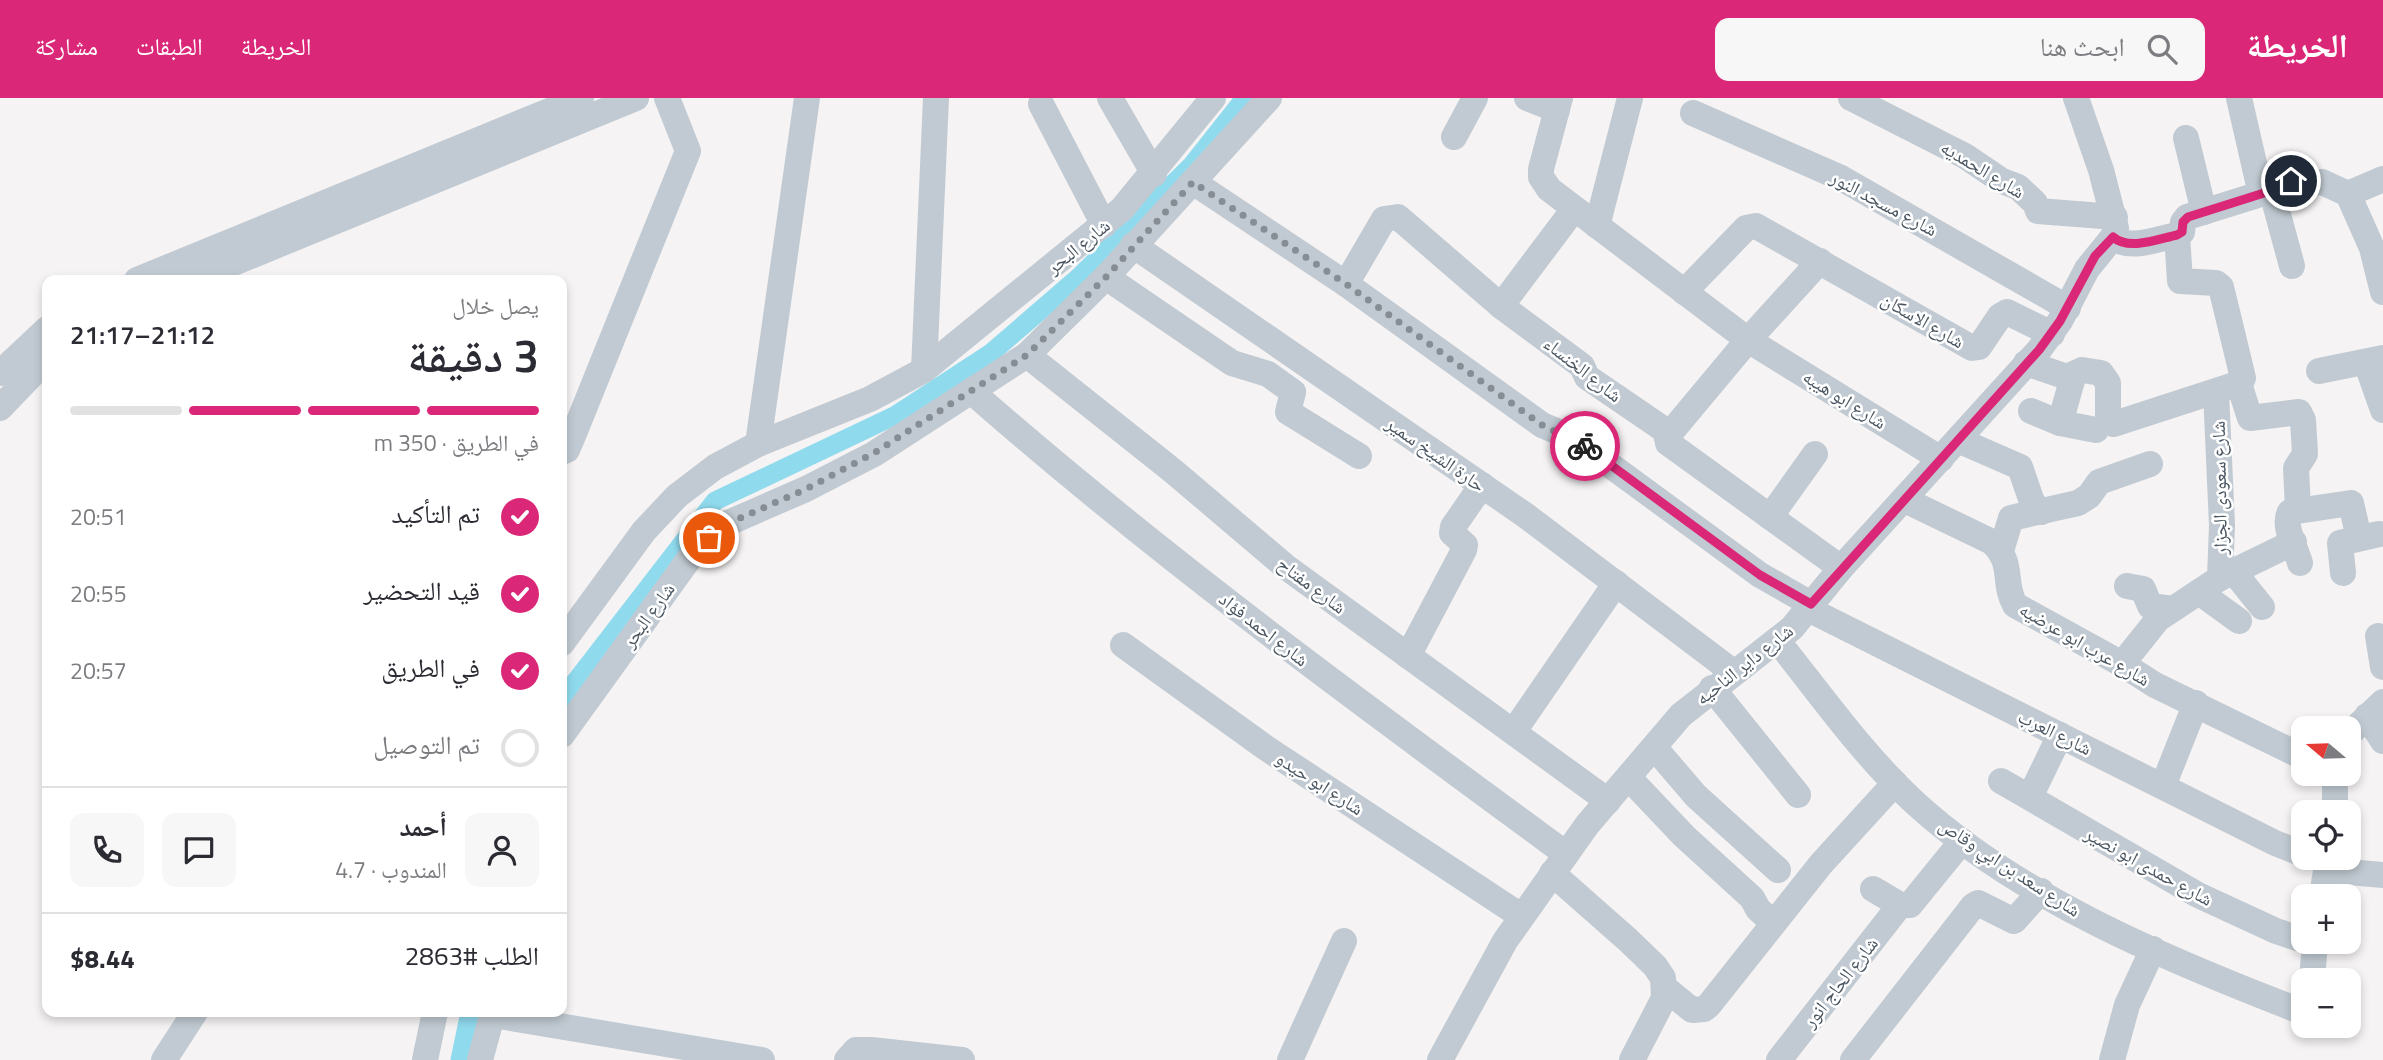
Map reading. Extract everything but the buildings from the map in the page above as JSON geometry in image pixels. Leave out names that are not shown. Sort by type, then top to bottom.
[{"type":"street","points":[[149,275],[581,98]]},
{"type":"street","points":[[204,275],[636,98]]},
{"type":"street","points":[[567,450],[688,151],[667,98]]},
{"type":"street","points":[[758,444],[807,98]]},
{"type":"street","points":[[924,370],[936,98]]},
{"type":"street","points":[[1110,98],[1154,174]]},
{"type":"street","name":"شارع البحر","points":[[567,636],[644,531],[677,496],[715,467],[758,444],[870,399],[924,370],[1104,225],[1154,174],[1213,98]]},
{"type":"street","name":"شارع البحر","points":[[567,728],[689,559],[709,538],[729,523],[806,489],[874,453],[1027,355],[1106,277],[1269,98]]},
{"type":"street","points":[[1454,136],[1475,98]]},
{"type":"street","points":[[1527,98],[1558,104],[1541,177],[1549,189],[1748,340]]},
{"type":"street","points":[[1597,226],[1630,98]]},
{"type":"street","name":"شارع الحمديه","points":[[1851,98],[1965,156],[2003,181],[2018,187],[2035,202],[2038,211],[2114,227],[2121,243],[2132,244],[2177,235]]},
{"type":"street","points":[[2076,98],[2114,227]]},
{"type":"street","points":[[2239,98],[2265,190],[2292,266]]},
{"type":"street","points":[[1041,104],[1104,225]]},
{"type":"street","name":"شارع مسجد النور","points":[[1693,113],[1841,178],[2068,308]]},
{"type":"street","points":[[2186,138],[2204,212]]},
{"type":"street","points":[[2348,194],[2383,179]]},
{"type":"street","points":[[2177,235],[2182,232],[2185,219],[2291,181],[2322,181],[2348,194],[2377,247],[2383,292]]},
{"type":"street","name":"شارع العرب","points":[[1193,182],[1346,284],[1542,425],[1573,438],[1760,575],[1809,607],[2274,844],[2291,850]]},
{"type":"street","points":[[1501,306],[1574,209]]},
{"type":"street","name":"شارع الخنساء","points":[[1346,284],[1384,219],[1393,216],[1501,306],[1582,366],[1587,377],[1666,431],[1668,443],[1840,568]]},
{"type":"street","name":"شارع الاسكان","points":[[1684,292],[1752,226],[1761,227],[1974,349],[2007,312],[2052,334]]},
{"type":"street","name":"شارع داير الناحيه","points":[[1440,1060],[1521,916],[1608,801],[1681,715],[1712,688],[1777,640],[1809,607],[1840,568],[1905,500],[2052,334],[2114,227]]},
{"type":"street","name":"شارع سعودى الجزار","points":[[2177,235],[2180,281],[2216,283],[2221,288],[2243,378],[2227,389],[2218,580]]},
{"type":"street","name":"حارة الشيخ سمير","points":[[1133,245],[1482,485],[1733,672]]},
{"type":"street","points":[[1667,437],[1748,340],[1820,261]]},
{"type":"street","points":[[1106,277],[1232,363],[1262,372],[1282,384],[1293,394],[1288,412],[1359,456]]},
{"type":"street","points":[[4,388],[42,336]]},
{"type":"street","name":"شارع ابو هيبه","points":[[1748,340],[1950,449],[2020,467],[2032,502],[2041,512]]},
{"type":"street","name":"شارع مفتاح","points":[[1027,355],[1173,471],[1286,567],[1608,801]]},
{"type":"street","points":[[2319,372],[2375,360],[2383,410]]},
{"type":"street","points":[[4,388],[42,362]]},
{"type":"street","points":[[2026,363],[2052,374],[2073,377]]},
{"type":"street","points":[[2060,422],[2073,377],[2082,370],[2101,373],[2106,377],[2108,418],[2114,424],[2227,389],[2250,418],[2299,412],[2302,415],[2305,454],[2296,468],[2298,509]]},
{"type":"street","name":"شارع احمد فؤاد","points":[[971,391],[1081,488],[1343,691],[1559,864],[1655,966],[1665,988],[1692,1010],[1704,1009],[1821,864],[1895,783]]},
{"type":"street","points":[[2031,411],[2060,422],[2096,430]]},
{"type":"street","points":[[1770,517],[1815,454]]},
{"type":"street","points":[[1905,500],[1992,542],[2001,551],[2011,518],[2078,503],[2089,496],[2099,482],[2150,464]]},
{"type":"street","points":[[1408,656],[1465,547],[1452,533],[1453,527],[1482,485]]},
{"type":"street","points":[[2122,664],[2158,619],[2218,580],[2297,553],[2287,516],[2298,509],[2351,503],[2369,536],[2340,542],[2343,573]]},
{"type":"street","name":"شارع عرب ابو عرضيه","points":[[2001,551],[2006,560],[2015,605],[2155,685],[2291,751]]},
{"type":"street","points":[[2218,580],[2262,607]]},
{"type":"street","points":[[2218,580],[2239,621]]},
{"type":"street","points":[[1514,731],[1616,583]]},
{"type":"street","points":[[2127,586],[2143,589],[2150,606],[2173,609]]},
{"type":"street","points":[[2378,636],[2383,667]]},
{"type":"street","name":"شارع سعد بن ابي وقاص","points":[[1777,640],[1871,759],[1962,841],[2041,891],[2153,949],[2219,980],[2291,1007]]},
{"type":"street","name":"شارع ابو حيدو","points":[[1122,645],[1266,748],[1521,916]]},
{"type":"street","points":[[1712,688],[1798,795]]},
{"type":"street","points":[[2163,786],[2196,703]]},
{"type":"street","points":[[2361,722],[2375,709],[2383,741]]},
{"type":"street","points":[[2030,797],[2060,735]]},
{"type":"street","points":[[1654,747],[1696,796],[1778,870]]},
{"type":"street","points":[[1629,778],[1684,836],[1752,898],[1758,909],[1773,923]]},
{"type":"street","name":"شارع حمدى ابو نصير","points":[[2001,781],[2198,895],[2291,936]]},
{"type":"street","name":"شارع الحاج انور","points":[[1779,1060],[1900,905],[1914,902],[1962,841]]},
{"type":"street","name":"شارع العرب","points":[[2361,870],[2383,875]]},
{"type":"street","points":[[1873,889],[1900,905]]},
{"type":"street","points":[[1853,1060],[1973,906],[1985,905],[2014,922],[2041,891]]},
{"type":"street","points":[[1290,1060],[1344,941]]},
{"type":"street","points":[[2112,1060],[2127,1006],[2153,949]]},
{"type":"street","points":[[1632,1060],[1653,1022],[1665,988]]},
{"type":"street","points":[[164,1060],[192,1017]]},
{"type":"street","points":[[425,1060],[434,1017]]},
{"type":"street","points":[[480,1060],[492,1017]]},
{"type":"street","points":[[516,1017],[762,1060]]},
{"type":"street","points":[[847,1060],[856,1050],[871,1050],[962,1060]]},
{"type":"waterway","points":[[567,693],[715,501],[896,415],[991,353],[1079,277],[1192,165],[1245,98]]},
{"type":"waterway","points":[[460,1060],[469,1017]]},
{"type":"way so far","points":[[709,538],[729,523],[806,489],[874,453],[1027,355],[1106,277],[1193,182],[1346,284],[1542,425],[1585,446]]},
{"type":"route","points":[[1585,446],[1760,575],[1811,604],[1840,568],[1905,500],[2039,350],[2060,321],[2095,256],[2113,237],[2121,243],[2132,244],[2177,235],[2182,232],[2183,222],[2188,217],[2264,193],[2270,185],[2291,181]]}]
